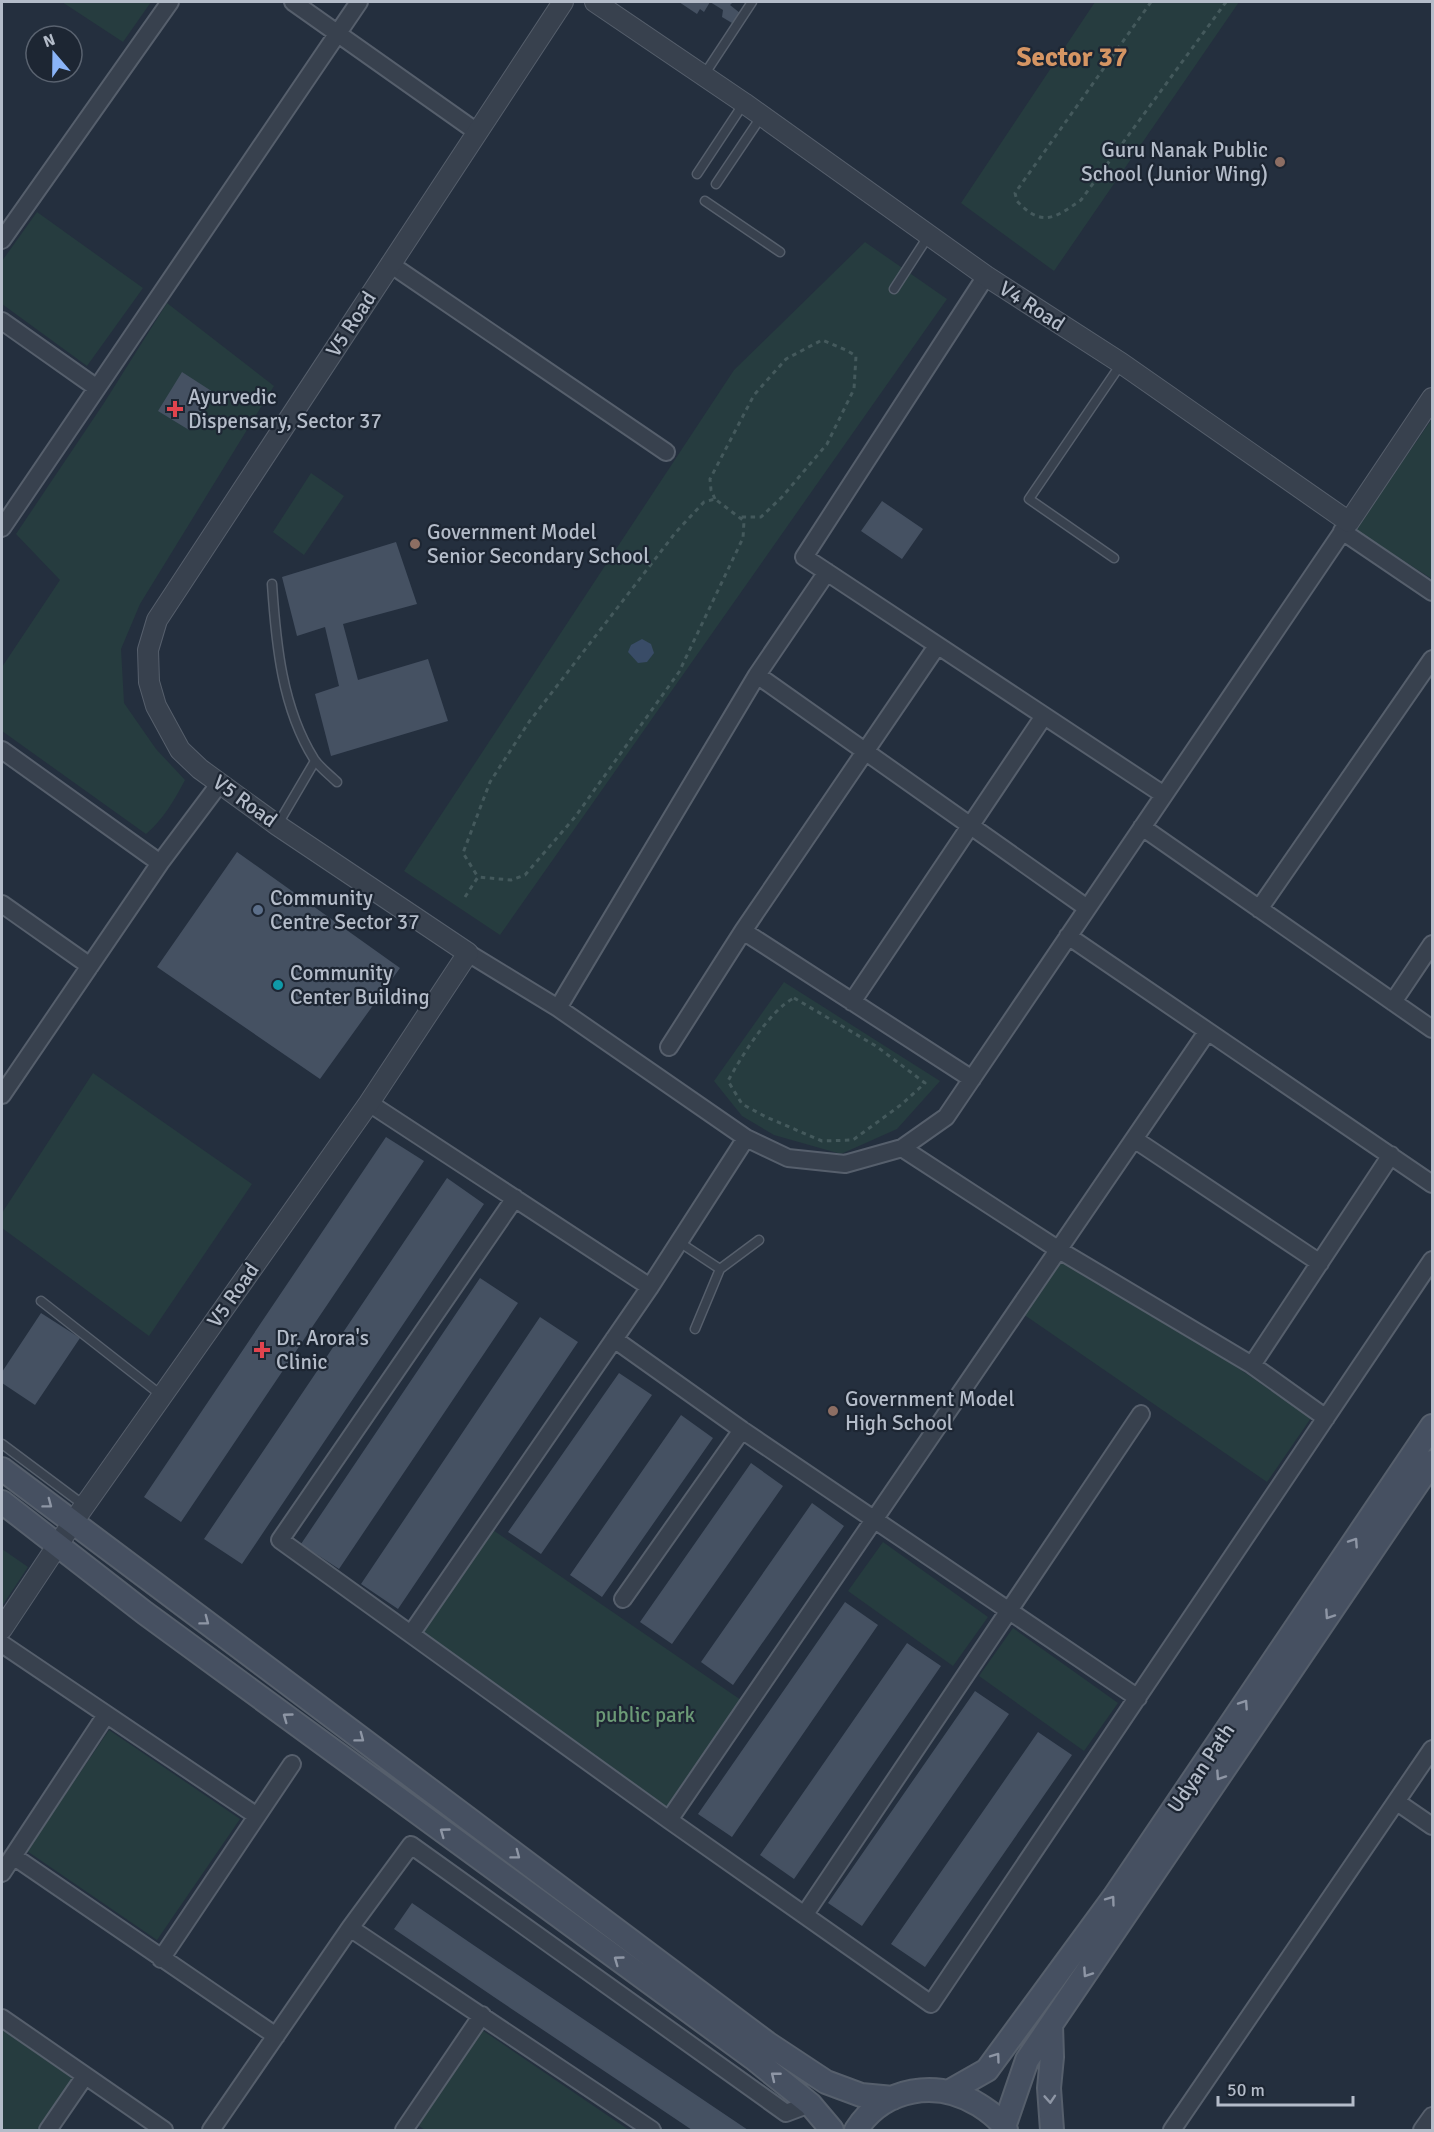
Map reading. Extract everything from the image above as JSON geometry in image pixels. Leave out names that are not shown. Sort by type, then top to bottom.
[{"type":"main road","name":"Udyan Path","points":[[950,2091],[987,2070],[1114,1897],[1432,1425]]},
{"type":"main road","name":"Udyan Path","points":[[1005,2129],[1027,2060],[1432,1462]]},
{"type":"main road","points":[[2,1469],[79,1514],[767,2043],[826,2082],[861,2095],[893,2098]]},
{"type":"main road","points":[[2,1502],[145,1613],[743,2051],[810,2104],[832,2130]]},
{"type":"main road","points":[[1052,2025],[1049,2088],[1052,2130]]},
{"type":"main road","points":[[856,2130],[863,2120],[880,2105],[910,2092],[926,2090],[950,2091],[964,2096],[990,2112],[1005,2129]]},
{"type":"street","points":[[2,240],[170,2]]},
{"type":"street","points":[[293,2],[477,132]]},
{"type":"street","points":[[2,528],[7,507],[97,388],[359,2]]},
{"type":"street","name":"V5 Road","points":[[2,1629],[79,1514],[369,1103],[468,953],[277,825],[180,750],[156,706],[149,682],[148,650],[157,620],[563,2]]},
{"type":"street","name":"V4 Road","points":[[595,2],[744,103],[986,276],[1121,363],[1346,527]]},
{"type":"street","points":[[390,264],[666,452]]},
{"type":"street","points":[[986,276],[804,557],[1164,795]]},
{"type":"street","points":[[2,321],[97,388]]},
{"type":"street","points":[[468,953],[558,1008],[746,1138],[788,1158],[845,1164],[902,1148],[946,1117],[1432,398]]},
{"type":"street","points":[[1346,527],[1432,592]]},
{"type":"street","points":[[558,1008],[757,675],[827,572]]},
{"type":"street","points":[[669,1047],[743,931],[937,646]]},
{"type":"street","points":[[1259,909],[1432,660]]},
{"type":"street","points":[[757,675],[1088,908]]},
{"type":"street","points":[[852,1002],[1044,716]]},
{"type":"street","points":[[2,750],[160,863]]},
{"type":"street","points":[[2,1095],[160,863],[220,783]]},
{"type":"street","points":[[1142,827],[1432,1029]]},
{"type":"street","points":[[2,904],[90,966]]},
{"type":"street","points":[[743,931],[972,1079]]},
{"type":"street","points":[[1068,936],[1432,1184]]},
{"type":"street","points":[[1393,1002],[1432,944]]},
{"type":"street","points":[[669,1820],[1208,1032]]},
{"type":"street","points":[[369,1103],[650,1287]]},
{"type":"street","points":[[411,1634],[650,1287],[746,1138]]},
{"type":"street","points":[[1134,1139],[1320,1263]]},
{"type":"street","points":[[902,1148],[1059,1250],[1252,1365],[1326,1418]]},
{"type":"street","points":[[1252,1365],[1391,1155]]},
{"type":"street","points":[[515,1198],[280,1540],[669,1820],[931,2004],[1432,1260]]},
{"type":"street","points":[[614,1338],[742,1430],[1138,1698]]},
{"type":"street","points":[[805,1914],[1141,1414]]},
{"type":"street","points":[[623,1599],[742,1430]]},
{"type":"street","points":[[2,1510],[23,1519]]},
{"type":"street","points":[[2,1644],[257,1816]]},
{"type":"street","points":[[2,1873],[106,1715]]},
{"type":"street","points":[[1173,2130],[1432,1749]]},
{"type":"street","points":[[161,1959],[292,1764]]},
{"type":"street","points":[[1397,1802],[1432,1826]]},
{"type":"street","points":[[211,2130],[350,1928],[411,1845],[786,2113],[810,2104]]},
{"type":"street","points":[[13,1856],[276,2036]]},
{"type":"street","points":[[350,1928],[652,2130]]},
{"type":"street","points":[[404,2130],[482,2015]]},
{"type":"street","points":[[2,2018],[164,2130]]},
{"type":"street","points":[[48,2130],[85,2076]]},
{"type":"street","points":[[1422,2130],[1432,2116]]},
{"type":"lane","points":[[704,75],[752,2]]},
{"type":"lane","points":[[697,174],[744,103]]},
{"type":"lane","points":[[717,184],[761,116]]},
{"type":"lane","points":[[705,201],[780,252]]},
{"type":"lane","points":[[894,289],[929,236]]},
{"type":"lane","points":[[1114,558],[1029,499],[1121,363]]},
{"type":"lane","points":[[272,584],[277,650],[288,698],[303,738],[315,761],[337,782]]},
{"type":"lane","points":[[277,825],[315,761]]},
{"type":"lane","points":[[695,1329],[720,1269],[759,1240]]},
{"type":"lane","points":[[679,1242],[720,1269]]},
{"type":"lane","points":[[41,1301],[162,1396]]},
{"type":"lane","points":[[2,1444],[79,1514]]},
{"type":"path","points":[[1151,2],[1015,193],[1017,201],[1036,216],[1043,219],[1051,218],[1081,200],[1226,2]]},
{"type":"path","points":[[478,877],[511,880],[525,875],[582,807],[679,672],[743,538],[744,521],[716,499],[711,490],[710,479],[754,395],[786,359],[822,340],[856,356],[854,389],[827,444],[782,497],[761,517],[741,517]]},
{"type":"path","points":[[478,877],[463,853],[475,817],[496,772],[530,722],[676,532],[704,501],[716,499]]},
{"type":"path","points":[[465,897],[478,877]]},
{"type":"path","points":[[794,998],[876,1046],[925,1083],[902,1104],[853,1140],[822,1141],[742,1104],[728,1081],[741,1056],[784,1003],[794,998]]},
{"type":"green space","points":[[62,2],[151,2],[123,42]]},
{"type":"green space","points":[[1095,2],[1239,2],[1054,271],[961,203]]},
{"type":"green space","points":[[37,212],[143,288],[87,366],[2,304],[2,261]]},
{"type":"green space","points":[[865,242],[947,299],[500,935],[404,871],[734,370]]},
{"type":"green space","points":[[167,303],[274,386],[140,604],[121,649],[124,703],[156,749],[185,780],[163,816],[146,834],[2,731],[2,667],[60,580],[16,534],[104,403]]},
{"type":"green space","points":[[1432,419],[1432,579],[1355,530]]},
{"type":"green space","points":[[311,473],[344,496],[304,555],[273,532]]},
{"type":"green space","points":[[784,982],[940,1081],[897,1129],[841,1154],[774,1135],[742,1116],[714,1081]]},
{"type":"green space","points":[[93,1073],[252,1184],[149,1336],[2,1228],[2,1213]]},
{"type":"green space","points":[[1067,1251],[1311,1418],[1267,1482],[1023,1314]]},
{"type":"green space","name":"public park","points":[[493,1530],[741,1700],[665,1812],[421,1633]]},
{"type":"green space","points":[[883,1542],[988,1617],[953,1666],[848,1591]]},
{"type":"green space","points":[[2,1549],[28,1567],[2,1606]]},
{"type":"green space","points":[[1013,1628],[1118,1703],[1084,1751],[979,1676]]},
{"type":"green space","points":[[109,1730],[240,1819],[157,1940],[27,1851]]},
{"type":"green space","points":[[2,2028],[74,2077],[37,2130],[2,2130]]},
{"type":"green space","points":[[482,2030],[629,2130],[425,2130],[416,2124]]},
{"type":"water","points":[[642,639],[651,644],[654,653],[647,662],[638,663],[628,652],[631,645]]},
{"type":"building","points":[[679,2],[710,2],[704,12],[700,9],[697,14]]},
{"type":"building","points":[[710,2],[733,2],[730,5],[740,13],[732,23],[722,17],[723,10]]},
{"type":"building","points":[[182,372],[213,392],[189,430],[158,411]]},
{"type":"building","points":[[882,501],[923,529],[902,559],[861,531]]},
{"type":"building","points":[[396,542],[417,604],[343,624],[358,680],[428,659],[448,721],[331,756],[315,694],[339,686],[325,627],[297,636],[282,577]]},
{"type":"building","name":"Community Centre Sector 37","points":[[237,852],[400,968],[320,1079],[157,967]]},
{"type":"building","points":[[386,1137],[424,1161],[181,1522],[144,1497]]},
{"type":"building","points":[[447,1178],[484,1204],[242,1564],[204,1539]]},
{"type":"building","points":[[480,1278],[518,1303],[339,1569],[301,1544]]},
{"type":"building","points":[[41,1313],[80,1338],[35,1405],[2,1383],[2,1372]]},
{"type":"building","points":[[540,1317],[578,1342],[398,1609],[361,1584]]},
{"type":"building","points":[[619,1373],[652,1395],[541,1554],[508,1532]]},
{"type":"building","points":[[681,1415],[713,1438],[602,1597],[570,1575]]},
{"type":"building","points":[[751,1463],[783,1486],[672,1644],[640,1622]]},
{"type":"building","points":[[812,1503],[844,1526],[733,1685],[701,1662]]},
{"type":"building","points":[[845,1602],[878,1625],[732,1837],[698,1814]]},
{"type":"building","points":[[907,1643],[941,1666],[794,1879],[760,1855]]},
{"type":"building","points":[[975,1691],[1009,1714],[862,1926],[828,1903]]},
{"type":"building","points":[[1038,1732],[1072,1755],[925,1967],[891,1944]]},
{"type":"building","points":[[412,1903],[748,2130],[692,2130],[494,1997],[394,1929]]},
{"type":"place","name":"Guru Nanak Public School (Junior Wing)","points":[[1280,162]]},
{"type":"place","name":"Ayurvedic Dispensary, Sector 37","points":[[175,409]]},
{"type":"place","name":"Government Model Senior Secondary School","points":[[415,544]]},
{"type":"place","name":"Community Centre Sector 37","points":[[258,910]]},
{"type":"place","name":"Community Center Building","points":[[278,985]]},
{"type":"place","name":"Dr. Arora's Clinic","points":[[262,1350]]},
{"type":"place","name":"Government Model High School","points":[[833,1411]]},
{"type":"district","name":"Sector 37","points":[[1072,57]]}]
